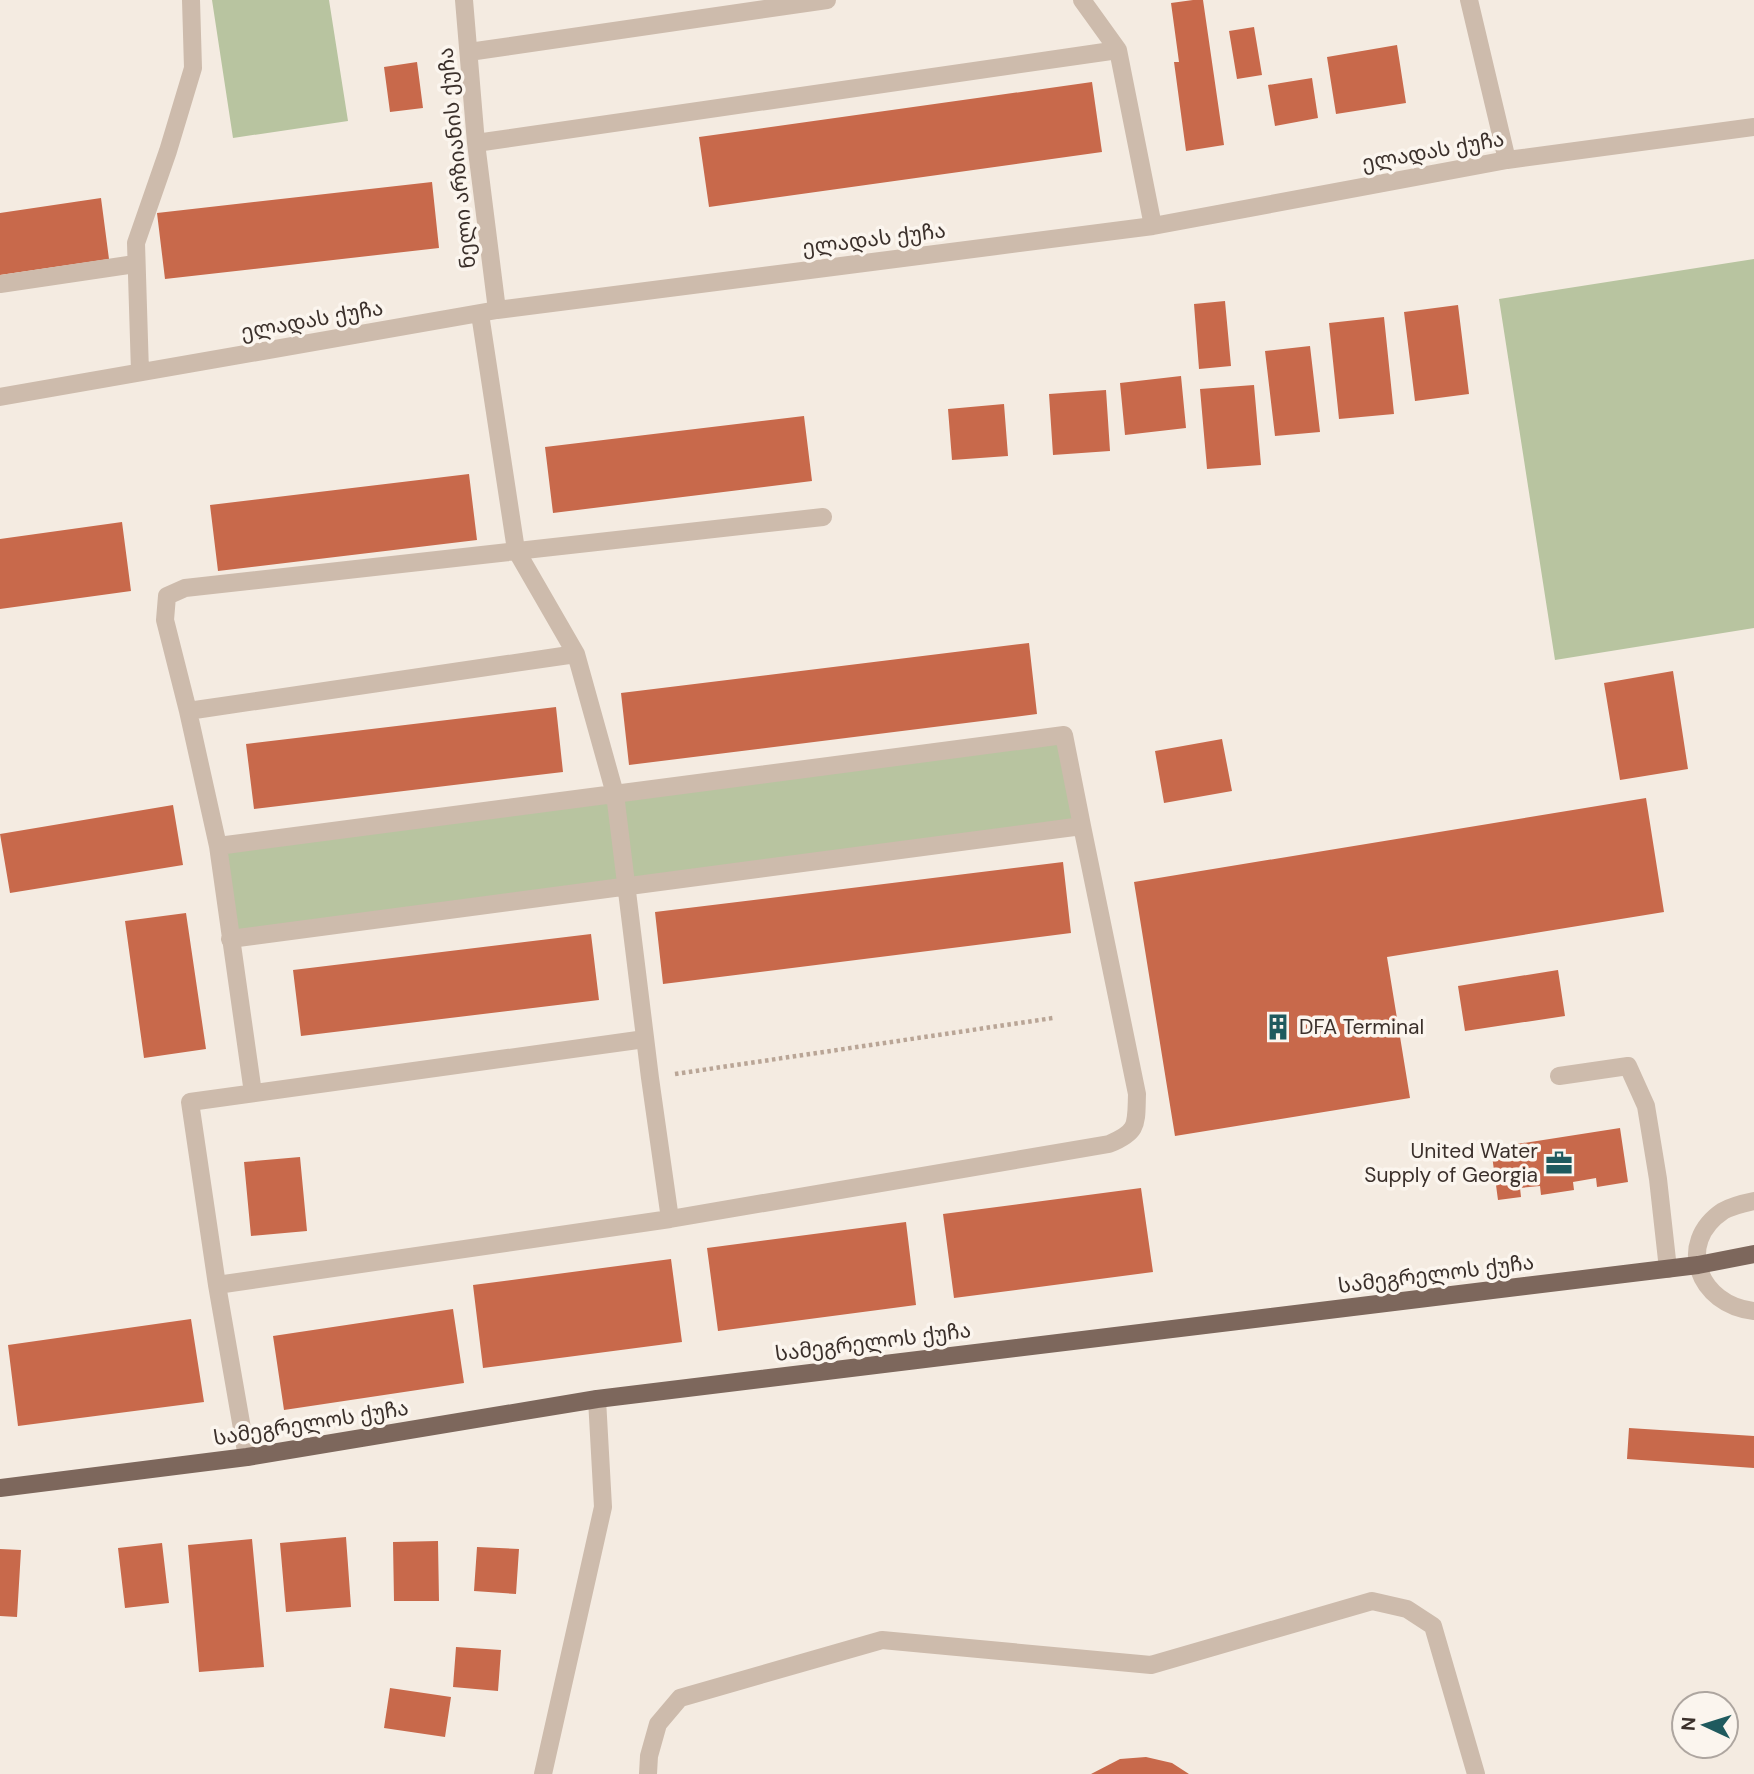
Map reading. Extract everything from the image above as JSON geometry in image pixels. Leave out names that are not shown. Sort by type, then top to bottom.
[{"type":"main road","name":"სამეგრელოს ქუჩა","points":[[0,1488],[247,1457],[597,1399],[1668,1269],[1754,1254]]},
{"type":"street","points":[[140,372],[135,243],[168,151],[192,68],[191,0]]},
{"type":"street","name":"ნელი არზიანის ქუჩა","points":[[464,0],[488,312],[516,550]]},
{"type":"street","points":[[469,52],[827,0]]},
{"type":"street","points":[[1082,0],[1118,50],[1153,226]]},
{"type":"street","points":[[1469,0],[1507,160]]},
{"type":"street","points":[[476,143],[1118,50]]},
{"type":"street","name":"ელადას ქუჩა","points":[[0,397],[488,312],[1153,226],[1507,160],[1754,127]]},
{"type":"street","points":[[0,284],[135,264]]},
{"type":"street","points":[[253,1093],[218,846],[165,620],[167,596],[184,588],[823,517]]},
{"type":"street","points":[[516,550],[576,654],[615,794],[670,1219]]},
{"type":"street","points":[[188,710],[576,654]]},
{"type":"street","points":[[217,1285],[670,1219],[1109,1144],[1128,1136],[1136,1124],[1137,1094],[1064,735],[218,846]]},
{"type":"street","points":[[230,939],[1082,826]]},
{"type":"street","points":[[247,1457],[217,1285],[190,1102],[645,1039]]},
{"type":"street","points":[[1559,1076],[1629,1066],[1646,1107],[1658,1179],[1668,1269]]},
{"type":"street","points":[[1754,1201],[1725,1210],[1712,1220],[1698,1249],[1698,1265],[1711,1293],[1738,1309],[1754,1311]]},
{"type":"street","points":[[543,1774],[603,1507],[597,1399]]},
{"type":"street","points":[[648,1774],[649,1756],[658,1724],[680,1698],[882,1640],[1151,1665],[1372,1601],[1407,1609],[1433,1626],[1476,1774]]},
{"type":"path","points":[[650,1078],[1053,1018]]},
{"type":"green space","points":[[212,0],[329,0],[348,121],[233,138]]},
{"type":"green space","points":[[1754,259],[1754,628],[1555,660],[1499,299]]},
{"type":"green space","points":[[1064,735],[1082,826],[230,939],[218,846]]},
{"type":"building","points":[[1203,0],[1224,145],[1186,151],[1174,62],[1179,62],[1171,3]]},
{"type":"building","points":[[1254,27],[1262,75],[1237,79],[1229,31]]},
{"type":"building","points":[[1397,45],[1406,103],[1336,114],[1327,57]]},
{"type":"building","points":[[417,62],[423,108],[390,112],[384,67]]},
{"type":"building","points":[[1312,78],[1318,118],[1275,126],[1268,85]]},
{"type":"building","points":[[1092,82],[1102,152],[709,207],[699,137]]},
{"type":"building","points":[[432,182],[439,248],[165,279],[157,213]]},
{"type":"building","points":[[101,198],[109,259],[0,275],[0,213]]},
{"type":"building","points":[[1225,301],[1231,366],[1199,369],[1194,304]]},
{"type":"building","points":[[1458,305],[1469,394],[1415,401],[1404,312]]},
{"type":"building","points":[[1384,317],[1394,414],[1339,419],[1329,323]]},
{"type":"building","points":[[1310,346],[1320,432],[1275,436],[1265,351]]},
{"type":"building","points":[[1181,376],[1186,428],[1125,435],[1120,383]]},
{"type":"building","points":[[1254,385],[1261,465],[1207,469],[1200,389]]},
{"type":"building","points":[[1106,390],[1110,451],[1053,455],[1049,394]]},
{"type":"building","points":[[1004,404],[1008,456],[952,460],[948,409]]},
{"type":"building","points":[[804,416],[812,481],[553,513],[545,447]]},
{"type":"building","points":[[469,474],[477,540],[218,571],[210,505]]},
{"type":"building","points":[[122,522],[131,591],[0,609],[0,539]]},
{"type":"building","points":[[1029,643],[1037,714],[629,765],[621,693]]},
{"type":"building","points":[[1673,671],[1688,769],[1620,780],[1604,683]]},
{"type":"building","points":[[556,707],[563,772],[254,809],[246,744]]},
{"type":"building","points":[[1222,739],[1232,791],[1164,803],[1155,751]]},
{"type":"building","name":"DFA Terminal","points":[[1646,798],[1664,912],[1387,957],[1410,1098],[1175,1136],[1134,882]]},
{"type":"building","points":[[173,805],[183,865],[10,893],[0,834]]},
{"type":"building","points":[[1063,862],[1071,933],[663,984],[655,912]]},
{"type":"building","points":[[186,913],[206,1049],[144,1058],[125,921]]},
{"type":"building","points":[[591,934],[599,1000],[301,1036],[293,970]]},
{"type":"building","points":[[1558,970],[1565,1016],[1465,1031],[1458,986]]},
{"type":"building","name":"United Water Supply of Georgia","points":[[1620,1128],[1628,1182],[1597,1187],[1596,1178],[1573,1182],[1574,1190],[1541,1195],[1540,1186],[1520,1188],[1521,1197],[1498,1200],[1491,1148]]},
{"type":"building","points":[[300,1157],[307,1231],[251,1236],[244,1162]]},
{"type":"building","points":[[1141,1188],[1153,1272],[954,1298],[943,1214]]},
{"type":"building","points":[[906,1222],[916,1305],[718,1331],[707,1248]]},
{"type":"building","points":[[671,1259],[682,1342],[483,1368],[473,1285]]},
{"type":"building","points":[[453,1309],[464,1383],[284,1410],[273,1336]]},
{"type":"building","points":[[191,1319],[204,1402],[18,1426],[8,1345]]},
{"type":"building","points":[[1629,1428],[1754,1436],[1754,1468],[1627,1459]]},
{"type":"building","points":[[346,1537],[351,1607],[286,1612],[280,1543]]},
{"type":"building","points":[[252,1539],[264,1667],[199,1672],[188,1545]]},
{"type":"building","points":[[438,1541],[439,1601],[394,1601],[393,1542]]},
{"type":"building","points":[[162,1543],[169,1603],[125,1608],[118,1548]]},
{"type":"building","points":[[477,1547],[519,1549],[516,1594],[474,1591]]},
{"type":"building","points":[[0,1549],[21,1550],[17,1617],[0,1616]]},
{"type":"building","points":[[456,1647],[501,1650],[498,1691],[453,1687]]},
{"type":"building","points":[[390,1688],[451,1697],[445,1737],[384,1728]]},
{"type":"building","points":[[1146,1757],[1172,1763],[1189,1774],[1091,1774],[1120,1759]]},
{"type":"place","name":"DFA Terminal","points":[[1278,1027]]},
{"type":"place","name":"United Water Supply of Georgia","points":[[1559,1163]]}]
